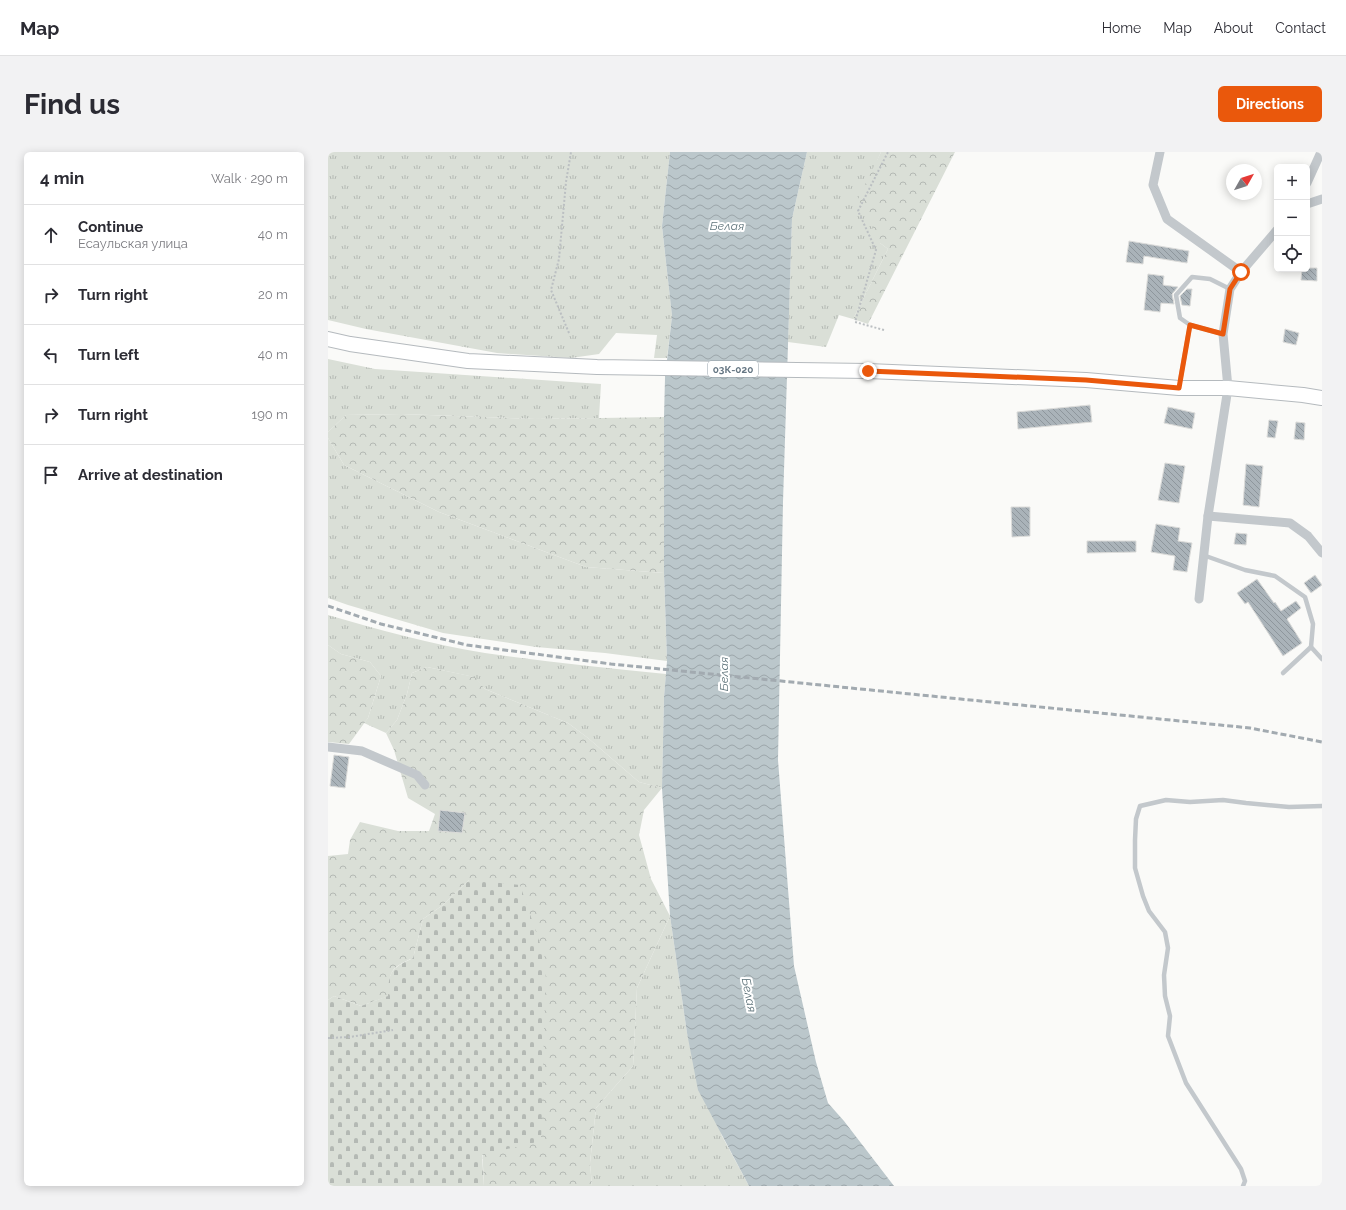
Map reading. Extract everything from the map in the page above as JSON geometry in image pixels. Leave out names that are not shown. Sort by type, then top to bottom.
[{"type":"main road","points":[[328,332],[350,344]]},
{"type":"main road","name":"03К-020","points":[[328,339],[350,344],[468,361],[597,367],[868,371],[1086,380],[1179,388],[1228,388],[1322,398]]},
{"type":"street","points":[[1160,152],[1153,185],[1166,219],[1241,272]]},
{"type":"street","points":[[1310,176],[1321,152]]},
{"type":"street","points":[[1310,203],[1322,199]]},
{"type":"street","points":[[1199,599],[1208,516],[1228,388],[1223,334],[1230,289],[1241,272],[1274,234]]},
{"type":"street","points":[[1208,516],[1290,523],[1308,536],[1322,553]]},
{"type":"street","points":[[328,747],[362,751],[417,776],[425,785]]},
{"type":"lane","points":[[1223,334],[1190,325],[1180,318],[1176,295],[1192,277],[1210,279],[1230,289]]},
{"type":"lane","points":[[1179,388],[1190,325]]},
{"type":"lane","points":[[1204,555],[1245,570],[1275,576],[1305,597],[1313,624],[1311,647],[1283,673]]},
{"type":"lane","points":[[1311,647],[1322,659]]},
{"type":"lane","points":[[1243,1186],[1245,1181],[1241,1169],[1186,1083],[1168,1036],[1170,1016],[1165,996],[1164,975],[1168,948],[1165,932],[1149,911],[1146,904],[1135,868],[1136,819],[1140,806],[1166,800],[1190,802],[1223,800],[1246,804],[1289,807],[1322,806]]},
{"type":"path","points":[[570,333],[551,290],[559,259],[566,182],[571,152]]},
{"type":"path","points":[[884,330],[855,322],[876,250],[858,211],[888,152]]},
{"type":"path","points":[[328,1038],[350,1037],[393,1030]]},
{"type":"green space","points":[[328,152],[670,152],[662,226],[672,316],[667,358],[654,358],[657,335],[616,333],[599,354],[571,358],[497,353],[366,329],[328,320]]},
{"type":"green space","points":[[807,152],[881,152],[877,161],[880,243],[888,249],[853,319],[839,315],[826,347],[788,342],[792,219]]},
{"type":"green space","points":[[881,152],[955,152],[868,324],[853,319],[888,249],[880,243],[858,199]]},
{"type":"green space","points":[[328,359],[375,369],[601,384],[599,418],[535,419],[402,414],[346,415],[328,432]]},
{"type":"green space","points":[[401,414],[535,419],[664,417],[664,573],[586,567],[439,512],[344,465],[328,438],[328,432],[346,415]]},
{"type":"green space","points":[[328,438],[344,465],[439,512],[586,567],[664,573],[667,661],[605,653],[536,647],[443,633],[328,598]]},
{"type":"green space","points":[[328,615],[405,636],[485,653],[666,674],[662,788],[639,782],[588,738],[568,723],[485,689],[474,677],[427,667],[412,673],[407,694],[397,720],[386,733],[364,723],[368,718],[381,676],[370,662],[341,654],[328,645]]},
{"type":"green space","points":[[328,645],[341,654],[370,662],[381,676],[368,718],[349,744],[328,742]]},
{"type":"green space","points":[[427,667],[475,677],[485,689],[568,723],[588,738],[639,782],[662,788],[644,810],[639,835],[651,879],[670,916],[637,988],[633,1066],[596,1108],[590,1163],[592,1186],[484,1186],[469,880],[443,905],[423,919],[413,958],[392,971],[389,996],[361,1006],[334,996],[328,1000],[328,856],[348,854],[350,840],[360,822],[398,831],[429,831],[435,814],[408,798],[394,750],[386,733],[397,720],[407,694],[412,673]]},
{"type":"green space","points":[[469,880],[520,885],[546,961],[541,1141],[482,1155],[484,1186],[328,1186],[328,1000],[334,996],[361,1006],[388,996],[389,981],[392,972],[395,968],[413,958],[423,919],[443,905]]},
{"type":"green space","points":[[670,916],[687,1033],[722,1136],[749,1186],[592,1186],[590,1163],[596,1108],[633,1066],[637,988]]},
{"type":"water","name":"Белая","points":[[670,152],[807,152],[792,219],[783,502],[778,760],[794,966],[816,1062],[828,1103],[844,1121],[894,1186],[749,1186],[698,1090],[687,1033],[670,916],[662,788],[664,697],[667,661],[664,573],[664,417],[665,378],[672,316],[662,226]]},
{"type":"building","points":[[1129,241],[1189,251],[1187,263],[1144,256],[1143,264],[1126,262]]},
{"type":"building","points":[[1310,268],[1317,268],[1317,281],[1301,280],[1302,272],[1310,272]]},
{"type":"building","points":[[1148,274],[1164,276],[1163,285],[1178,287],[1172,294],[1174,304],[1161,303],[1160,312],[1144,310]]},
{"type":"building","points":[[1187,289],[1192,289],[1190,306],[1182,305],[1180,296]]},
{"type":"building","points":[[1285,329],[1299,333],[1296,345],[1283,342]]},
{"type":"building","points":[[1090,405],[1092,422],[1018,429],[1017,412]]},
{"type":"building","points":[[1168,407],[1195,413],[1192,429],[1164,423]]},
{"type":"building","points":[[1269,420],[1278,421],[1275,438],[1267,437]]},
{"type":"building","points":[[1296,422],[1305,423],[1304,440],[1294,439]]},
{"type":"building","points":[[1165,463],[1185,466],[1179,503],[1158,500]]},
{"type":"building","points":[[1246,464],[1263,466],[1259,507],[1243,505]]},
{"type":"building","points":[[1011,507],[1030,507],[1030,536],[1012,537]]},
{"type":"building","points":[[1156,524],[1180,528],[1178,541],[1192,543],[1187,572],[1173,570],[1175,556],[1151,552]]},
{"type":"building","points":[[1236,533],[1247,534],[1246,545],[1234,544]]},
{"type":"building","points":[[1087,541],[1136,541],[1136,552],[1087,553]]},
{"type":"building","points":[[1315,575],[1322,585],[1311,593],[1304,583]]},
{"type":"building","points":[[1257,579],[1281,611],[1296,601],[1301,608],[1287,619],[1302,643],[1283,656],[1248,602],[1245,604],[1237,593]]},
{"type":"building","points":[[334,755],[349,757],[345,788],[330,786]]},
{"type":"building","points":[[440,810],[465,813],[462,833],[438,831]]},
{"type":"railway","points":[[328,606],[381,624],[467,645],[611,664],[1250,728],[1322,742]]},
{"type":"route","points":[[868,371],[1086,380],[1179,388],[1190,325],[1223,334],[1230,289],[1241,272]]}]
